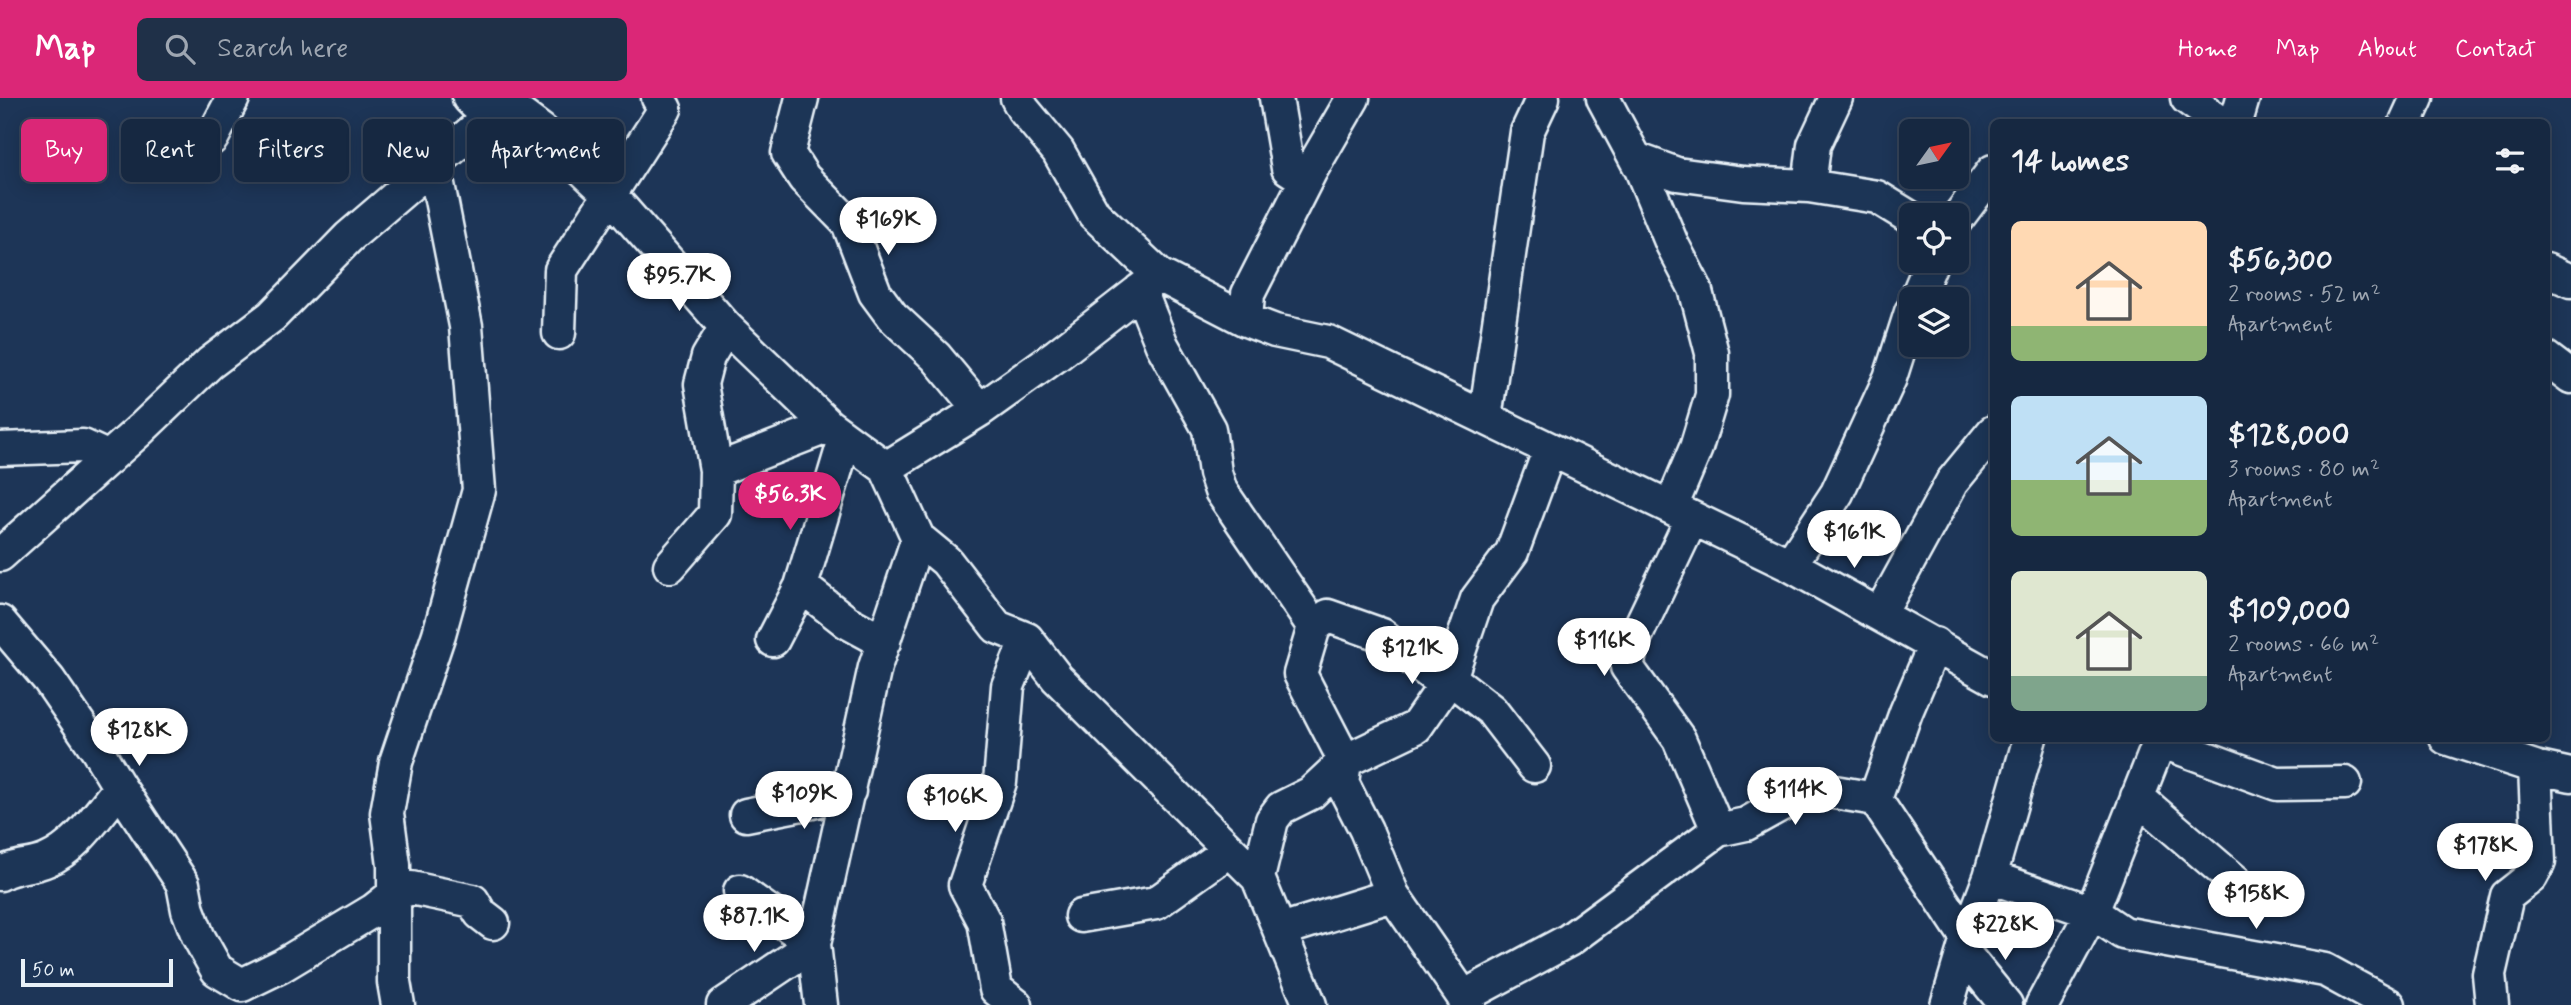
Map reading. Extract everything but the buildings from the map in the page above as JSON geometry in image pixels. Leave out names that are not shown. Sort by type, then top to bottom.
[{"type":"street","points":[[220,123],[233,98]]},
{"type":"street","points":[[559,333],[561,270],[665,109],[658,98]]},
{"type":"street","points":[[802,98],[788,153],[804,178],[848,223],[875,293],[892,316],[936,356],[980,410]]},
{"type":"street","points":[[1017,98],[1058,151],[1094,214],[1150,282],[1162,345],[1209,429],[1215,473],[1221,491],[1314,627]]},
{"type":"street","points":[[1276,98],[1288,168],[1306,180]]},
{"type":"street","points":[[1247,320],[1248,294],[1306,180],[1353,98]]},
{"type":"street","points":[[1485,418],[1527,132],[1543,98]]},
{"type":"street","points":[[1603,98],[1636,159],[1672,244],[1695,288],[1712,353],[1712,396],[1681,512],[1632,644],[1627,667],[1679,739],[1718,830]]},
{"type":"street","points":[[1809,186],[1814,145],[1836,98]]},
{"type":"street","points":[[2188,98],[2216,119]]},
{"type":"street","points":[[2237,119],[2243,98]]},
{"type":"street","points":[[2407,119],[2417,98]]},
{"type":"street","points":[[453,144],[492,103],[521,114],[611,196],[726,327],[837,433],[886,468],[918,538],[946,561],[997,627],[1027,639],[1057,678],[1258,878],[1310,1005]]},
{"type":"street","points":[[1636,159],[1677,174],[1743,183],[1809,186],[1877,197],[1899,211]]},
{"type":"street","points":[[1969,203],[1990,176]]},
{"type":"street","points":[[0,555],[210,363],[272,316],[349,237],[413,182]]},
{"type":"street","points":[[398,1005],[394,982],[394,865],[387,813],[397,762],[439,634],[479,489],[467,326],[438,182]]},
{"type":"street","points":[[886,468],[980,410],[1057,355],[1150,282]]},
{"type":"street","points":[[1150,282],[1275,331],[1328,342],[1790,565],[1990,677]]},
{"type":"street","points":[[670,566],[715,514],[716,470],[701,384],[708,357],[726,327]]},
{"type":"street","points":[[1790,565],[1837,494],[1890,378],[1899,350]]},
{"type":"street","points":[[2550,361],[2571,377]]},
{"type":"street","points":[[716,470],[837,433]]},
{"type":"street","points":[[773,640],[801,586],[837,433]]},
{"type":"street","points":[[1880,614],[1951,482],[1990,436]]},
{"type":"street","points":[[0,449],[83,446],[109,458]]},
{"type":"street","points":[[1258,878],[1272,821],[1282,808],[1311,793],[1345,761],[1416,727],[1447,682],[1477,599],[1512,552],[1550,449]]},
{"type":"street","points":[[821,1005],[814,944],[876,667],[918,538]]},
{"type":"street","points":[[801,586],[847,622],[884,642]]},
{"type":"street","points":[[1534,766],[1491,710],[1382,635],[1328,616],[1314,627],[1300,674],[1345,761],[1342,783],[1366,830],[1393,895],[1466,1001],[1569,940],[1718,830],[1746,824],[1811,788],[1875,799],[1965,945],[2006,1005]]},
{"type":"street","points":[[0,622],[50,680],[183,884],[188,910],[198,936],[217,970],[242,985],[292,959],[374,910],[393,895],[411,888],[473,901],[480,913],[493,923]]},
{"type":"street","points":[[1016,1005],[996,989],[984,921],[965,885],[1000,782],[1008,686],[1027,639]]},
{"type":"street","points":[[1875,799],[1906,712],[1935,644]]},
{"type":"street","points":[[1947,1005],[1990,877],[2030,742]]},
{"type":"street","points":[[2042,1005],[2092,912],[2160,742]]},
{"type":"street","points":[[2166,742],[2277,784],[2345,783]]},
{"type":"street","points":[[2458,742],[2535,767],[2571,775]]},
{"type":"street","points":[[2492,1005],[2489,974],[2507,896],[2531,877],[2539,862],[2535,767]]},
{"type":"street","points":[[0,874],[6,870],[47,860],[72,843],[120,788]]},
{"type":"street","points":[[746,815],[813,802],[849,791]]},
{"type":"street","points":[[2137,796],[2235,881]]},
{"type":"street","points":[[1082,916],[1156,903],[1230,850]]},
{"type":"street","points":[[1990,877],[2092,912],[2123,933],[2325,970],[2389,1005]]},
{"type":"street","points":[[740,891],[814,944]]},
{"type":"street","points":[[1281,930],[1393,895]]},
{"type":"street","points":[[723,1005],[814,944]]}]
